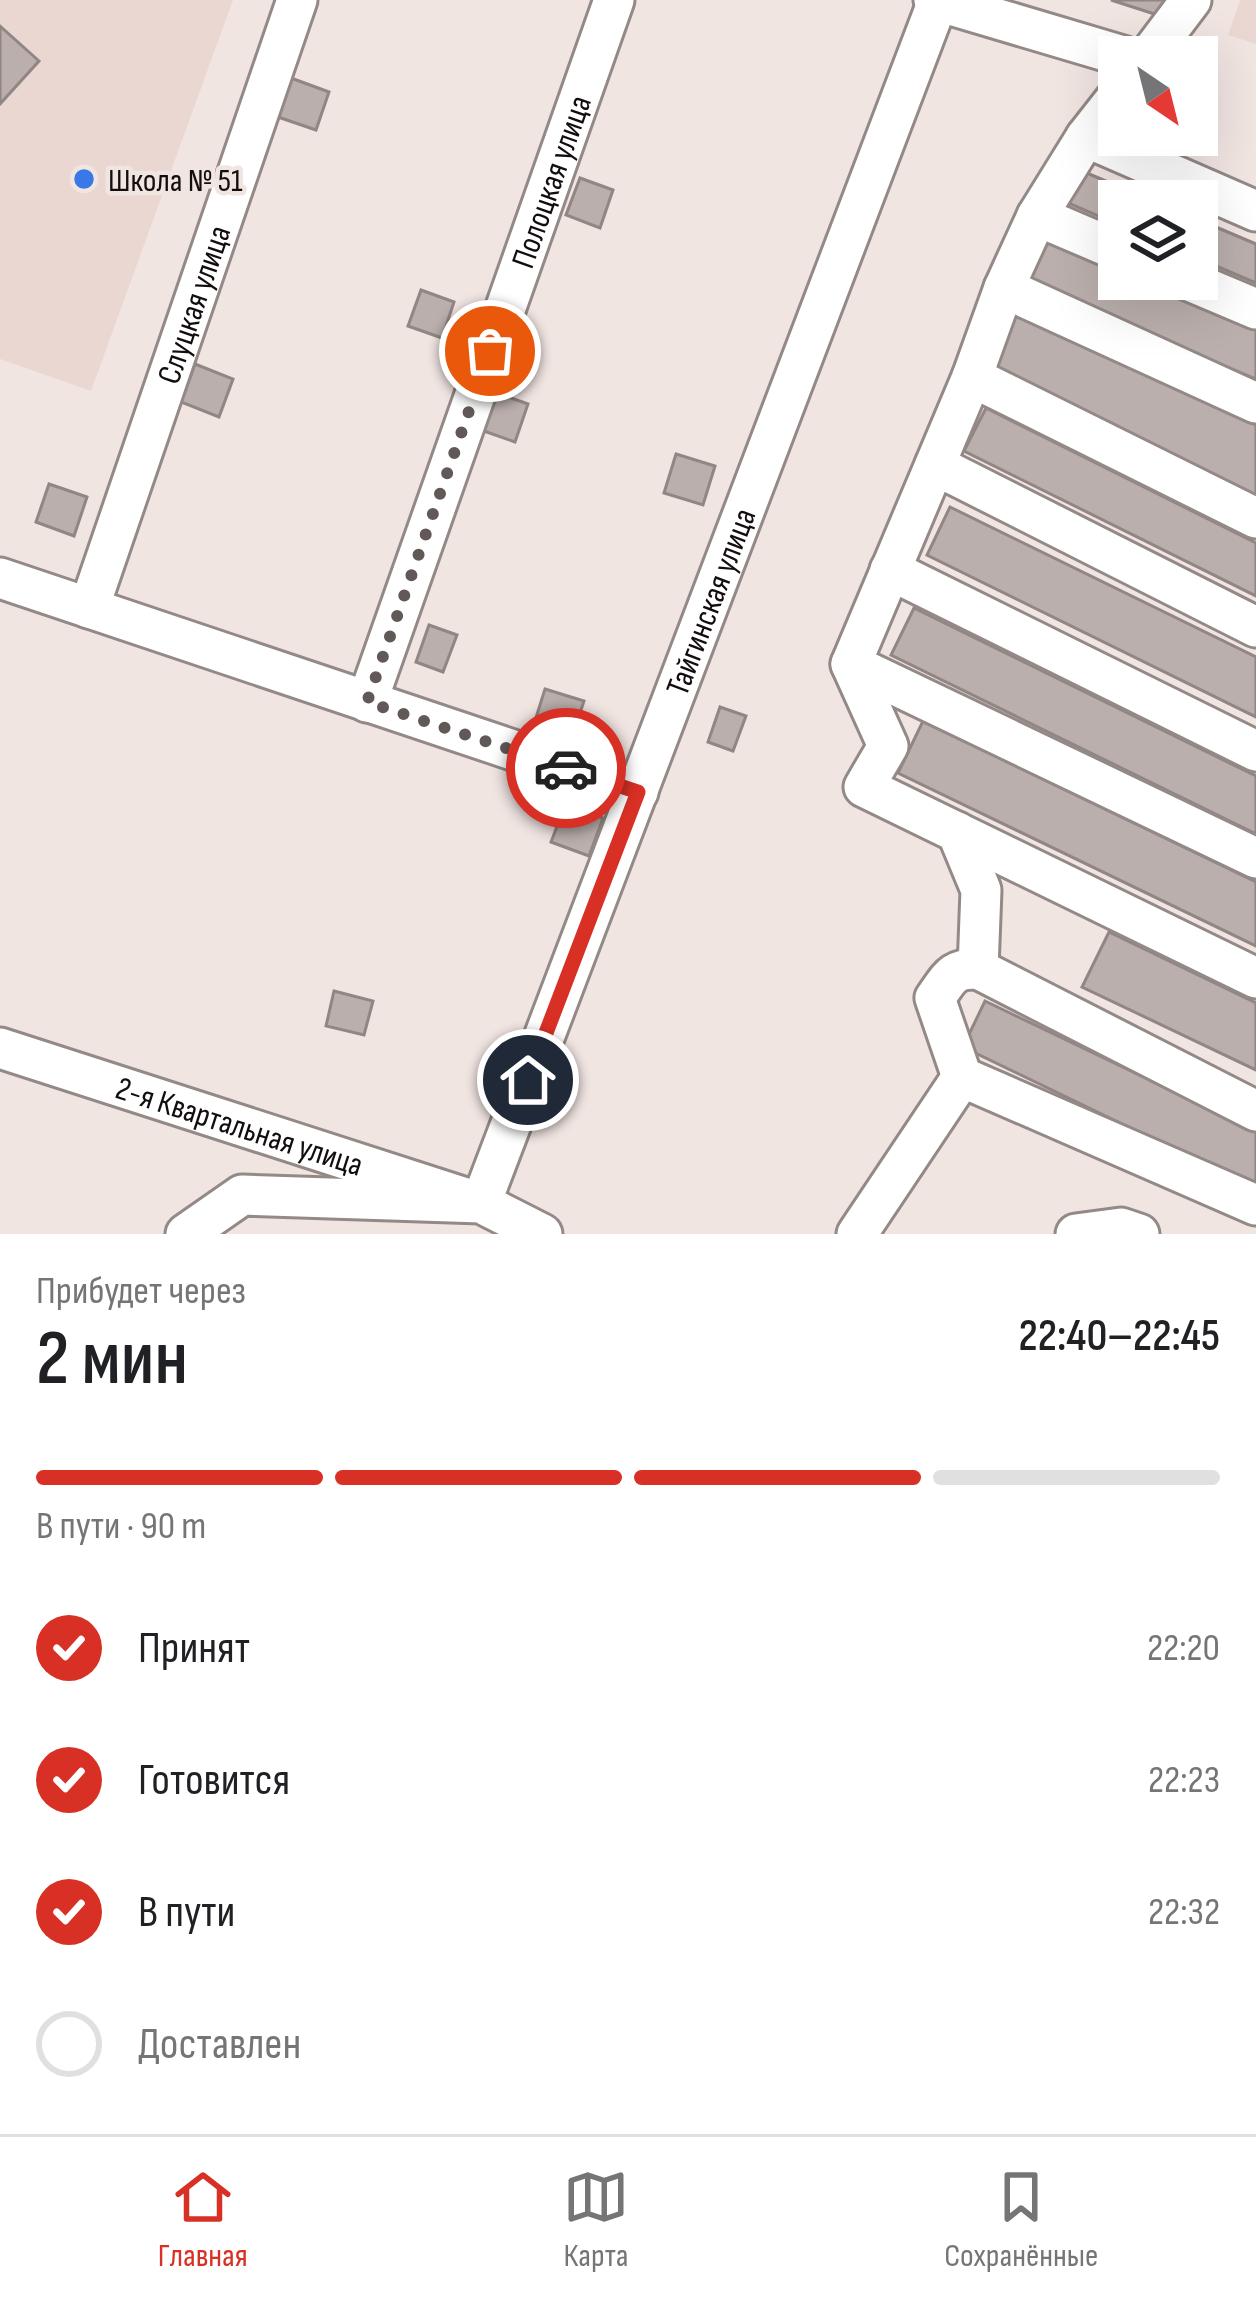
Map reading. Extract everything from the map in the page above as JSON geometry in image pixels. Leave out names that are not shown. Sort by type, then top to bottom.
[{"type":"street","name":"Слуцкая улица","points":[[89,608],[297,0]]},
{"type":"street","name":"Полоцкая улица","points":[[367,702],[614,0]]},
{"type":"street","points":[[1164,36],[1191,0]]},
{"type":"street","points":[[936,1],[1098,49]]},
{"type":"street","name":"Тайгинская улица","points":[[481,1203],[936,1]]},
{"type":"street","points":[[1098,121],[1037,216],[1004,288],[972,377],[851,664],[888,746],[864,787],[1256,978]]},
{"type":"street","points":[[1086,137],[1256,211]]},
{"type":"street","points":[[1037,216],[1098,242]]},
{"type":"street","points":[[1004,288],[1256,403]]},
{"type":"street","points":[[1218,293],[1256,309]]},
{"type":"street","points":[[972,377],[1256,518]]},
{"type":"street","points":[[935,465],[1256,627]]},
{"type":"street","points":[[890,570],[1256,752]]},
{"type":"street","points":[[0,578],[638,792]]},
{"type":"street","points":[[851,664],[1256,858]]},
{"type":"street","points":[[957,832],[981,890],[978,969]]},
{"type":"street","points":[[1256,1111],[978,969],[953,974],[935,998],[962,1077],[1256,1204]]},
{"type":"street","name":"2-я Квартальная улица","points":[[0,1048],[481,1203],[542,1234]]},
{"type":"street","points":[[857,1234],[962,1077]]},
{"type":"street","points":[[186,1234],[242,1195],[481,1203]]},
{"type":"street","points":[[1076,1234],[1120,1228],[1139,1234]]},
{"type":"shaded area","name":"Школа № 51","points":[[0,0],[233,0],[91,391],[0,359]]},
{"type":"shaded area","points":[[1240,0],[1256,0],[1256,44],[1228,35]]},
{"type":"building","points":[[1111,0],[1176,0],[1170,19]]},
{"type":"building","points":[[0,26],[39,61],[0,104]]},
{"type":"building","points":[[291,78],[329,92],[316,130],[278,117]]},
{"type":"building","points":[[1075,168],[1103,180],[1098,180],[1098,216],[1061,200]]},
{"type":"building","points":[[580,178],[613,190],[600,228],[566,215]]},
{"type":"building","points":[[1218,228],[1256,244],[1256,283],[1218,267]]},
{"type":"building","points":[[1049,235],[1098,255],[1098,300],[1206,300],[1256,321],[1256,379],[1029,285]]},
{"type":"building","points":[[421,290],[454,302],[442,338],[408,326]]},
{"type":"building","points":[[1018,309],[1256,425],[1256,500],[989,369]]},
{"type":"building","points":[[195,364],[233,379],[219,417],[181,402]]},
{"type":"building","points":[[494,392],[528,404],[515,442],[481,430]]},
{"type":"building","points":[[986,408],[1256,543],[1256,596],[964,451]]},
{"type":"building","points":[[676,454],[715,466],[703,505],[664,493]]},
{"type":"building","points":[[49,484],[87,497],[74,536],[36,522]]},
{"type":"building","points":[[950,507],[1256,657],[1256,717],[927,555]]},
{"type":"building","points":[[914,608],[1256,776],[1256,834],[891,655]]},
{"type":"building","points":[[429,625],[457,635],[443,672],[416,662]]},
{"type":"building","points":[[545,689],[584,701],[571,740],[533,727]]},
{"type":"building","points":[[720,707],[746,716],[733,751],[708,742]]},
{"type":"building","points":[[923,721],[1256,882],[1256,946],[898,773]]},
{"type":"building","points":[[566,803],[603,818],[589,856],[551,842]]},
{"type":"building","points":[[1109,932],[1256,1003],[1256,1070],[1082,987]]},
{"type":"building","points":[[334,991],[373,1001],[364,1035],[326,1026]]},
{"type":"building","points":[[985,1001],[1256,1131],[1256,1189],[963,1047]]},
{"type":"way so far","points":[[490,351],[367,702],[566,768]]},
{"type":"place","name":"Школа № 51","points":[[84,179]]},
{"type":"route","points":[[528,1080],[638,792],[566,768]]}]
